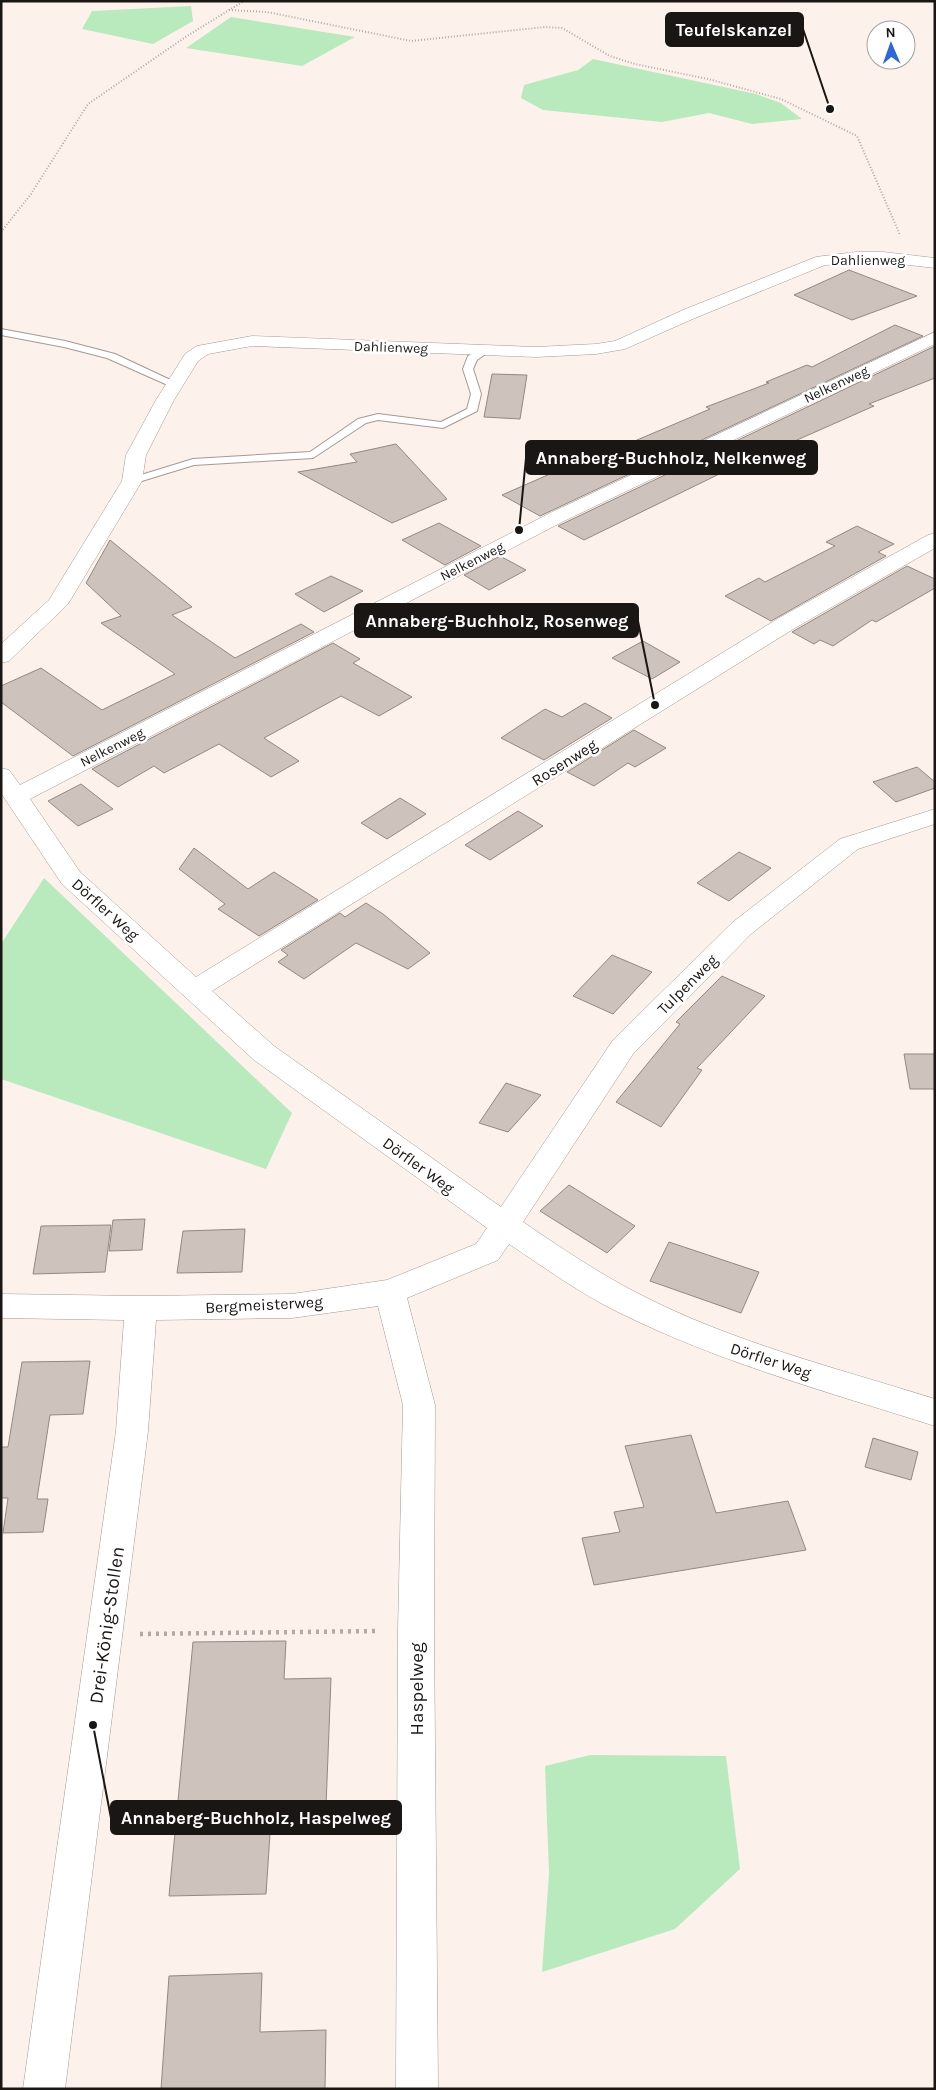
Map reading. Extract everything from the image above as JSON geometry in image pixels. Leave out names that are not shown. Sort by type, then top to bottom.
[{"type":"street","name":"Dahlienweg","points":[[1,656],[57,604],[132,482],[136,454],[174,384],[192,358],[203,350],[252,341],[486,350],[565,351],[619,345],[724,299],[822,260],[883,257],[935,263]]},
{"type":"street","name":"Nelkenweg","points":[[16,797],[557,517],[935,337]]},
{"type":"street","name":"Rosenweg","points":[[196,989],[787,623],[935,540]]},
{"type":"street","name":"Dörfler Weg","points":[[1,775],[71,878],[196,989],[264,1053],[505,1226],[576,1273],[628,1303],[718,1343],[935,1413]]},
{"type":"street","name":"Tulpenweg","points":[[505,1226],[623,1047],[742,928],[849,844],[935,816]]},
{"type":"street","name":"Bergmeisterweg","points":[[1,1306],[141,1308],[292,1306],[390,1292],[486,1252],[505,1226]]},
{"type":"street","name":"Haspelweg","points":[[390,1292],[419,1405],[416,1630],[417,2089]]},
{"type":"street","name":"Drei-König-Stollen","points":[[44,2089],[132,1431],[141,1308]]},
{"type":"lane","points":[[1,332],[65,344],[111,356],[174,384]]},
{"type":"lane","points":[[132,482],[193,462],[313,455],[362,421],[378,417],[443,425],[472,411],[476,394],[468,369],[472,358],[486,350]]},
{"type":"path","points":[[1,232],[31,194],[88,104],[187,36],[244,1]]},
{"type":"path","points":[[229,10],[267,12],[411,41],[545,27],[562,28],[610,56],[635,64],[708,79],[781,99],[857,136],[897,232],[903,239]]},
{"type":"path","points":[[105,1635],[416,1630]]},
{"type":"green space","points":[[191,6],[193,21],[153,44],[82,29],[92,11]]},
{"type":"green space","points":[[231,17],[355,37],[302,66],[186,48]]},
{"type":"green space","points":[[593,59],[756,94],[781,103],[802,119],[752,124],[709,113],[662,122],[543,110],[521,98],[524,85],[578,70]]},
{"type":"green space","points":[[44,878],[292,1113],[266,1169],[1,1079],[1,944]]},
{"type":"green space","points":[[590,1755],[726,1756],[740,1869],[675,1929],[542,1972],[549,1873],[545,1766]]},
{"type":"building","points":[[849,270],[917,296],[852,320],[794,295]]},
{"type":"building","points":[[895,325],[923,336],[540,516],[502,495],[600,452],[604,454],[710,409],[706,407],[769,383],[766,382],[807,365],[812,367]]},
{"type":"building","points":[[935,346],[935,378],[869,404],[874,406],[788,444],[785,442],[584,540],[558,526]]},
{"type":"building","points":[[492,374],[527,375],[520,419],[484,417]]},
{"type":"building","points":[[396,444],[447,499],[392,523],[298,472],[357,462],[350,454]]},
{"type":"building","points":[[439,523],[481,546],[445,565],[402,540]]},
{"type":"building","points":[[857,526],[894,544],[878,552],[886,556],[771,621],[725,596],[759,578],[765,582],[835,546],[826,542]]},
{"type":"building","points":[[110,540],[192,607],[172,615],[235,658],[301,624],[314,632],[73,756],[1,702],[1,686],[41,668],[102,710],[175,674],[101,623],[121,616],[86,583]]},
{"type":"building","points":[[500,556],[526,570],[489,590],[464,575]]},
{"type":"building","points":[[907,566],[935,579],[935,588],[876,622],[872,620],[833,646],[820,640],[814,644],[792,632]]},
{"type":"building","points":[[331,576],[363,591],[324,612],[295,594]]},
{"type":"building","points":[[643,641],[680,662],[652,679],[612,658]]},
{"type":"building","points":[[333,643],[360,659],[353,663],[412,697],[379,716],[341,696],[264,738],[299,761],[271,777],[219,744],[164,773],[154,766],[118,787],[92,769]]},
{"type":"building","points":[[585,703],[612,718],[544,760],[501,738],[545,709],[562,717]]},
{"type":"building","points":[[634,730],[666,748],[635,767],[628,763],[594,786],[567,772]]},
{"type":"building","points":[[917,767],[935,782],[935,788],[896,802],[873,782]]},
{"type":"building","points":[[81,784],[113,809],[78,826],[48,801]]},
{"type":"building","points":[[400,798],[426,814],[387,839],[361,823]]},
{"type":"building","points":[[518,811],[543,826],[490,860],[465,845]]},
{"type":"building","points":[[194,848],[248,889],[274,872],[318,900],[259,936],[218,909],[225,904],[179,869]]},
{"type":"building","points":[[739,852],[771,868],[729,901],[697,883]]},
{"type":"building","points":[[366,903],[383,914],[430,953],[408,969],[356,943],[304,979],[278,962],[288,955],[281,950],[340,913],[345,917]]},
{"type":"building","points":[[612,955],[652,972],[613,1014],[573,996]]},
{"type":"building","points":[[722,976],[765,996],[697,1068],[702,1070],[661,1127],[616,1102],[680,1024],[676,1022]]},
{"type":"building","points":[[904,1054],[935,1054],[935,1089],[910,1089]]},
{"type":"building","points":[[506,1083],[541,1095],[508,1132],[479,1123]]},
{"type":"building","points":[[569,1185],[635,1226],[607,1253],[540,1211]]},
{"type":"building","points":[[145,1219],[142,1250],[109,1251],[113,1220]]},
{"type":"building","points":[[111,1225],[105,1272],[33,1274],[41,1226]]},
{"type":"building","points":[[245,1229],[242,1272],[177,1273],[183,1231]]},
{"type":"building","points":[[669,1242],[759,1272],[741,1313],[650,1281]]},
{"type":"building","points":[[90,1361],[83,1414],[50,1415],[37,1499],[48,1499],[43,1532],[3,1533],[8,1498],[1,1498],[1,1447],[8,1447],[22,1362]]},
{"type":"building","points":[[691,1435],[716,1513],[788,1501],[806,1550],[594,1585],[582,1538],[620,1532],[614,1512],[644,1507],[625,1446]]},
{"type":"building","points":[[873,1438],[918,1452],[911,1480],[865,1467]]},
{"type":"building","points":[[286,1641],[284,1679],[331,1678],[325,1833],[270,1834],[266,1894],[169,1896],[193,1642]]},
{"type":"building","points":[[262,1973],[260,2032],[326,2030],[325,2089],[161,2089],[169,1976]]},
{"type":"place","name":"Teufelskanzel","points":[[830,109]]},
{"type":"place","name":"Annaberg-Buchholz, Nelkenweg","points":[[519,530]]},
{"type":"place","name":"Annaberg-Buchholz, Rosenweg","points":[[655,705]]},
{"type":"place","name":"Annaberg-Buchholz, Haspelweg","points":[[93,1725]]}]
